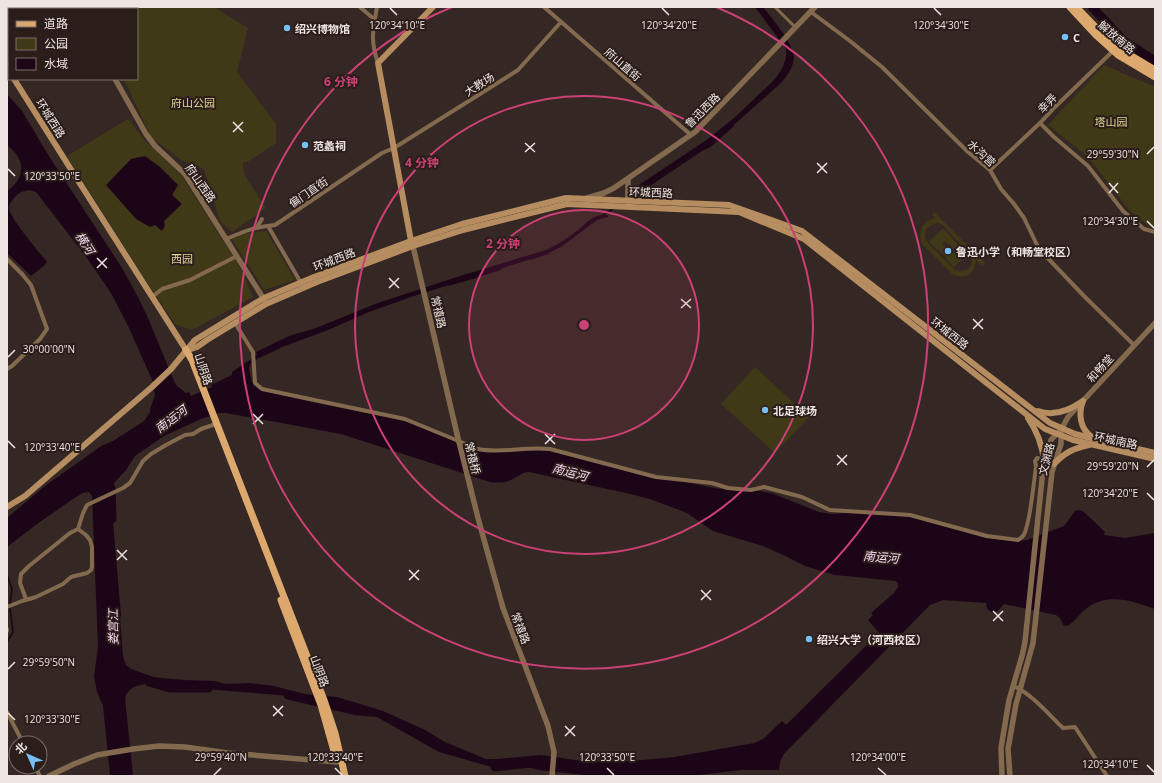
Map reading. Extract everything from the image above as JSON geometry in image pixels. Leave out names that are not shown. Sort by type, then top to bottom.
[{"type":"main road","points":[[412,243],[378,63],[433,7]]},
{"type":"main road","name":"解放南路","points":[[1070,7],[1097,36],[1115,48],[1123,51],[1155,70]]},
{"type":"main road","name":"解放南路","points":[[1076,7],[1131,63],[1155,77]]},
{"type":"main road","name":"环城西路","points":[[15,80],[186,350]]},
{"type":"main road","name":"环城西路","points":[[186,350],[195,340],[301,283],[462,224],[566,198],[614,200],[628,204]]},
{"type":"main road","name":"环城西路","points":[[186,350],[198,347],[265,301],[317,282],[412,243],[567,204],[606,206],[628,204],[729,205],[802,231],[1050,423],[1075,434]]},
{"type":"main road","name":"环城西路","points":[[637,204],[739,212],[804,239],[1045,430],[1073,440]]},
{"type":"main road","points":[[7,507],[25,496],[152,386],[171,369],[186,350]]},
{"type":"main road","name":"山阴路","points":[[186,350],[188,363],[201,388],[323,702],[345,776]]},
{"type":"main road","points":[[1026,405],[1044,414],[1053,414],[1073,408],[1083,401]]},
{"type":"main road","points":[[1083,401],[1080,408],[1082,426],[1090,436],[1098,440]]},
{"type":"main road","points":[[1022,411],[1035,428],[1043,450],[1044,460]]},
{"type":"main road","name":"山阴路","points":[[212,416],[213,425],[323,702],[340,776]]},
{"type":"main road","name":"环城南路","points":[[1075,434],[1155,453]]},
{"type":"main road","name":"环城南路","points":[[1073,440],[1155,459]]},
{"type":"main road","points":[[1054,464],[1070,451],[1090,444]]},
{"type":"street","points":[[360,7],[374,20]]},
{"type":"street","points":[[377,7],[372,30],[374,51],[378,63]]},
{"type":"street","name":"府山直街","points":[[544,7],[691,136]]},
{"type":"street","points":[[775,7],[795,28]]},
{"type":"street","name":"鲁迅西路","points":[[582,199],[604,193],[614,188],[691,136],[816,7]]},
{"type":"street","name":"水沟营","points":[[811,12],[882,67],[968,152],[990,170],[1000,189],[1014,204],[1024,218],[1039,249],[1134,345]]},
{"type":"street","name":"大教场","points":[[394,148],[518,70],[561,22]]},
{"type":"street","name":"幸弄","points":[[990,170],[1040,123],[1115,48]]},
{"type":"street","name":"府山西路","points":[[116,80],[146,134],[155,146],[185,174],[265,301]]},
{"type":"street","points":[[1040,123],[1088,166],[1123,211],[1144,229],[1155,232]]},
{"type":"street","name":"偏门直街","points":[[226,239],[257,227],[275,225],[382,153],[394,148]]},
{"type":"street","points":[[628,179],[628,204]]},
{"type":"street","points":[[257,227],[262,219]]},
{"type":"street","points":[[268,226],[301,283]]},
{"type":"street","name":"常禧路","points":[[412,243],[457,434]]},
{"type":"street","points":[[152,297],[162,289],[190,280],[237,256]]},
{"type":"street","points":[[7,259],[31,285],[47,329],[40,339],[7,369]]},
{"type":"street","points":[[235,323],[253,352],[255,383],[262,389],[405,419],[478,449],[489,451],[543,448],[550,449],[656,477],[712,484],[728,488],[750,490],[764,487],[802,497],[830,510],[910,515],[987,536],[1018,540],[1024,536],[1026,531],[1032,501],[1036,466],[1035,461],[1037,458],[1044,460]]},
{"type":"street","name":"和畅堂","points":[[1062,428],[1068,417],[1155,323]]},
{"type":"street","points":[[26,600],[20,583],[21,574],[70,533],[78,529],[87,505],[130,484],[142,461],[151,454],[185,435],[193,434],[201,429],[213,425]]},
{"type":"street","name":"文渊路","points":[[1002,776],[1001,748],[1009,700],[1025,642],[1044,460],[1051,440],[1059,435],[1062,428]]},
{"type":"street","name":"常禧桥","points":[[457,434],[470,486]]},
{"type":"street","name":"文渊路","points":[[1010,776],[1008,749],[1016,704],[1024,680],[1033,643],[1052,472],[1061,444],[1059,435]]},
{"type":"street","name":"常禧路","points":[[470,486],[502,608],[548,726],[554,752],[552,775]]},
{"type":"street","points":[[7,607],[36,597],[63,584],[71,577],[87,573],[91,570],[92,547],[90,540],[78,529]]},
{"type":"street","points":[[1013,686],[1021,689],[1063,728],[1075,727],[1107,776]]},
{"type":"street","points":[[7,712],[19,735]]},
{"type":"street","points":[[49,776],[96,755],[159,746],[185,747],[228,753],[337,762]]},
{"type":"green space","name":"府山公园","points":[[216,7],[248,28],[237,72],[276,124],[276,143],[249,161],[243,163],[244,174],[266,208],[232,232],[220,221],[204,169],[181,160],[151,137],[124,80],[138,80],[138,8],[86,8]]},
{"type":"green space","name":"塔山园","points":[[1104,65],[1155,87],[1155,229],[1129,210],[1088,157],[1048,125]]},
{"type":"green space","name":"西园","points":[[128,119],[146,142],[181,175],[242,271],[253,297],[192,330],[175,324],[67,156]]},
{"type":"green space","points":[[934,212],[985,263],[982,266],[976,260],[974,269],[971,273],[965,276],[957,276],[952,274],[922,244],[920,231],[927,222],[935,218],[932,214]],"holes":[[[938,223],[943,225],[971,256],[972,263],[967,270],[955,270],[926,241],[926,229]]]},
{"type":"green space","points":[[943,228],[959,246],[960,245],[968,253],[954,267],[946,259],[947,258],[929,242]],"holes":[[[945,241],[955,250],[952,254],[942,244]]]},
{"type":"green space","points":[[266,231],[295,280],[264,290],[232,239],[248,233]]},
{"type":"green space","name":"北足球场","points":[[755,367],[809,417],[775,453],[721,404]]},
{"type":"water","points":[[755,7],[763,7],[782,31],[793,51],[793,64],[788,74],[782,82],[725,133],[705,149],[641,192],[639,185],[708,139],[734,118],[778,75],[785,63],[786,49]]},
{"type":"water","points":[[7,94],[22,111],[47,153],[122,268],[148,318],[174,381],[177,386],[186,393],[189,392],[191,396],[212,387],[211,385],[232,375],[232,372],[257,355],[256,352],[289,336],[316,328],[375,304],[546,250],[570,236],[594,217],[608,215],[608,217],[593,221],[562,246],[553,251],[414,296],[369,312],[328,330],[266,353],[251,363],[249,368],[252,382],[259,389],[298,399],[401,420],[482,450],[541,449],[623,469],[714,488],[771,493],[819,512],[831,514],[847,513],[908,516],[985,538],[1019,541],[1027,540],[1064,526],[1075,511],[1079,510],[1084,512],[1105,532],[1104,535],[1125,538],[1155,533],[1155,609],[1129,601],[1112,599],[1103,600],[1087,608],[1067,626],[1063,625],[1060,618],[1056,615],[1004,604],[998,611],[993,613],[987,609],[986,603],[943,600],[930,605],[784,754],[780,762],[779,770],[741,770],[691,776],[594,776],[539,770],[518,765],[495,768],[439,752],[377,717],[354,715],[339,705],[290,696],[145,684],[132,688],[125,698],[133,776],[110,776],[103,706],[97,692],[94,676],[98,647],[92,496],[89,492],[83,493],[76,497],[7,547],[7,518],[45,486],[101,446],[113,441],[144,421],[150,412],[155,395],[153,382],[129,328],[111,293],[87,258],[36,192],[29,190],[19,193],[9,206],[18,225],[47,262],[31,276],[7,253],[7,191],[14,185],[20,176],[21,167],[17,156],[7,145]],"holes":[[[220,413],[341,434],[490,482],[506,482],[529,472],[650,499],[687,513],[713,531],[763,546],[805,566],[835,575],[896,581],[898,587],[894,593],[871,613],[873,615],[868,620],[879,633],[786,725],[782,721],[763,739],[754,743],[674,757],[632,761],[589,762],[541,755],[486,759],[445,742],[425,730],[383,711],[337,697],[304,694],[274,686],[250,683],[225,684],[215,681],[154,677],[131,669],[126,665],[123,656],[111,499],[113,498],[114,483],[126,470],[135,456],[164,436],[201,419]]]},
{"type":"water","points":[[145,156],[160,167],[178,185],[172,195],[182,204],[164,221],[165,226],[162,231],[155,225],[150,227],[136,219],[106,185],[131,159]]},
{"type":"waterway","points":[[1092,7],[1124,41],[1155,61]]},
{"type":"waterway","points":[[705,149],[713,144],[733,126]]},
{"type":"waterway","points":[[629,198],[641,190]]},
{"type":"waterway","points":[[603,215],[613,209]]},
{"type":"waterway","points":[[561,246],[596,220]]},
{"type":"waterway","points":[[531,259],[549,253]]},
{"type":"waterway","points":[[449,285],[501,269]]},
{"type":"waterway","points":[[259,357],[279,348]]},
{"type":"waterway","name":"娄宫江","points":[[111,488],[112,519]]},
{"type":"waterway","points":[[7,575],[12,589],[10,604]]},
{"type":"waterway","points":[[7,642],[13,632],[10,608]]},
{"type":"waterway","points":[[149,682],[170,688],[208,688]]},
{"type":"waterway","points":[[288,695],[354,710]]},
{"type":"waterway","points":[[495,767],[531,763]]},
{"type":"place","name":"绍兴博物馆","points":[[287,28]]},
{"type":"place","name":"C","points":[[1065,37]]},
{"type":"place","name":"范蠡祠","points":[[305,145]]},
{"type":"place","name":"鲁迅小学（和畅堂校区）","points":[[948,251]]},
{"type":"place","name":"北足球场","points":[[765,410]]},
{"type":"place","name":"绍兴大学（河西校区）","points":[[809,639]]},
{"type":"water label","name":"横河","points":[[85,243]]},
{"type":"water label","name":"南运河","points":[[171,419]]},
{"type":"water label","name":"南运河","points":[[570,472]]},
{"type":"water label","name":"南运河","points":[[881,557]]}]
